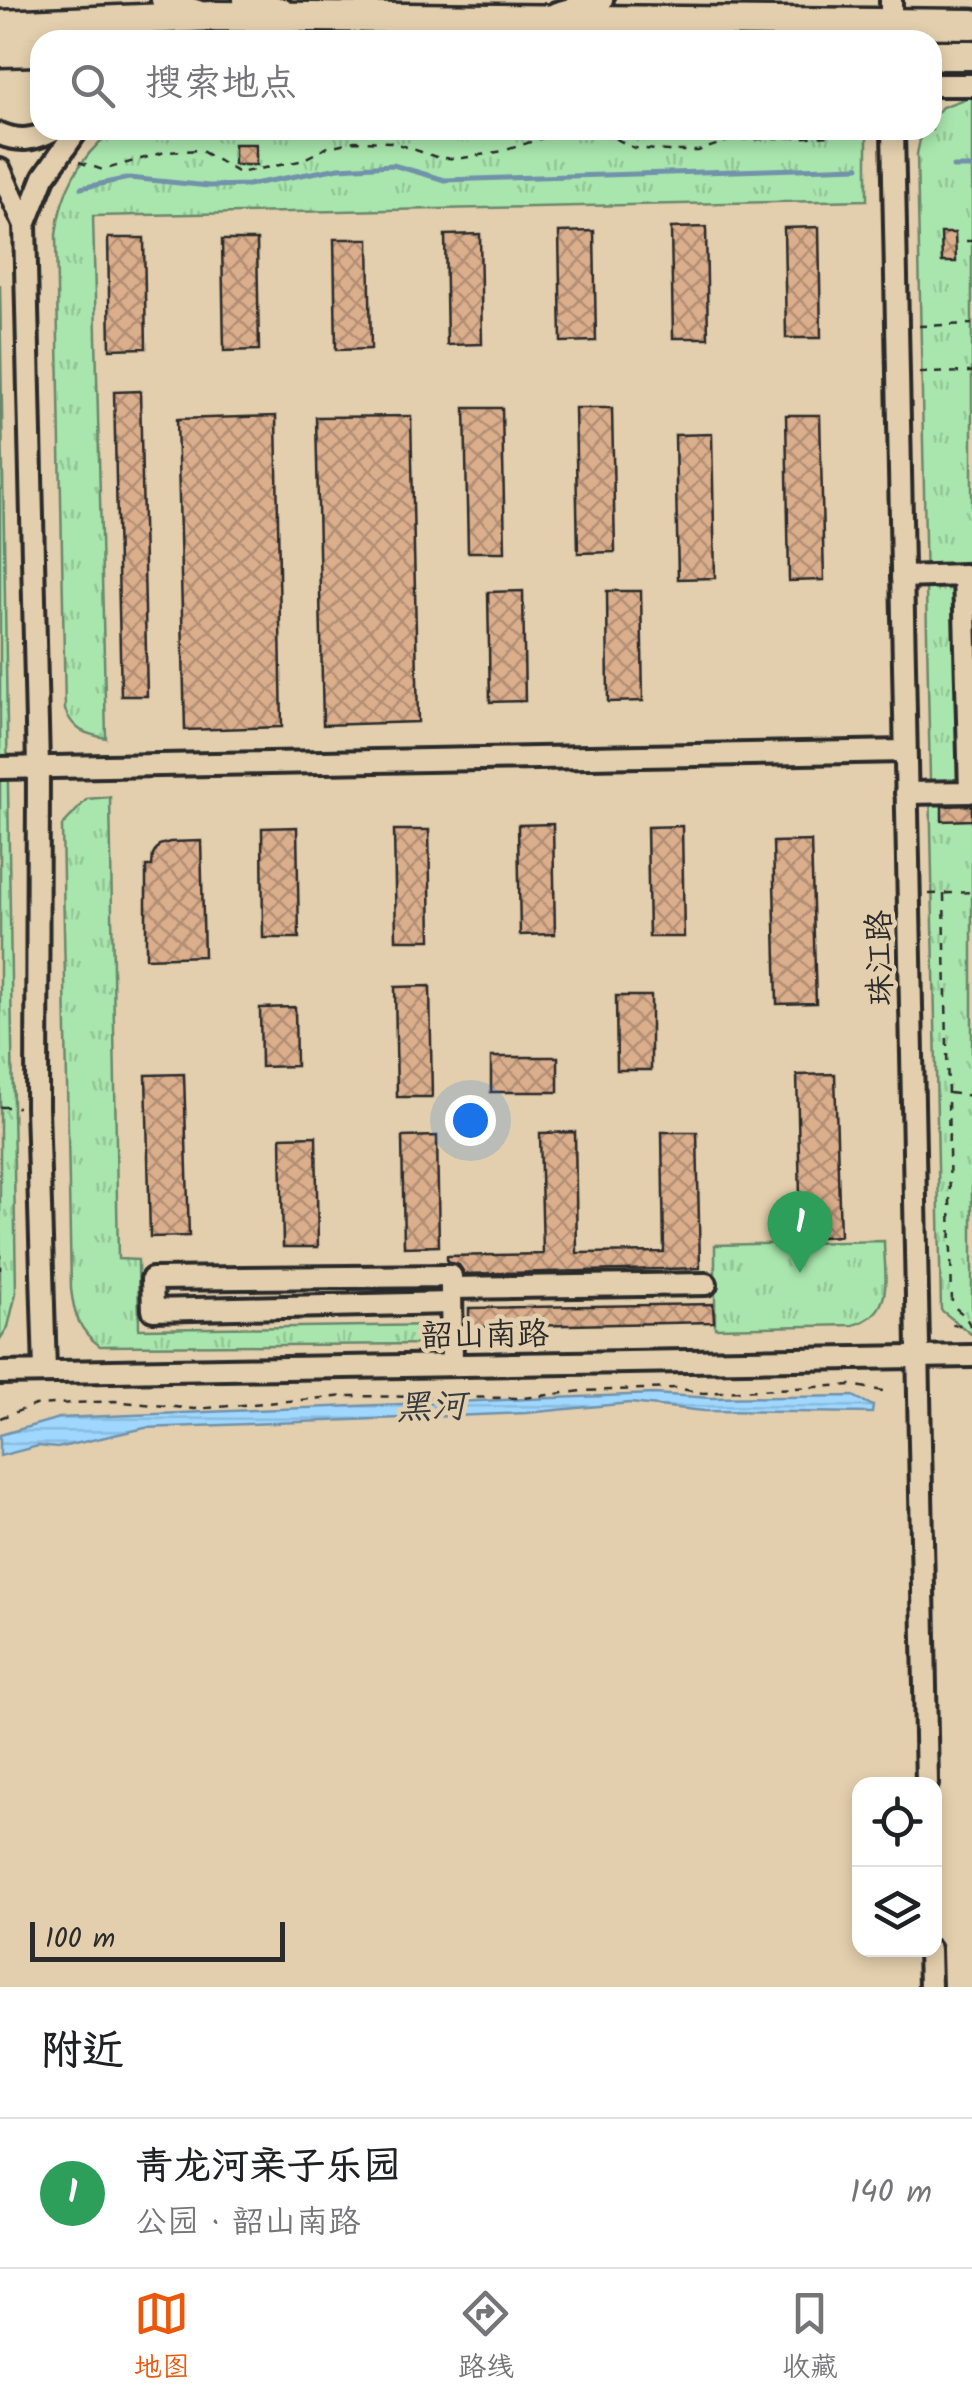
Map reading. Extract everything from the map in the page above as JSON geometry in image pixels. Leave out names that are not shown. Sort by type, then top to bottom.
[{"type":"main road","points":[[0,25],[214,16],[972,24]]},
{"type":"main road","points":[[0,52],[30,50]]},
{"type":"main road","points":[[942,55],[972,55]]},
{"type":"street","points":[[162,0],[214,16]]},
{"type":"street","points":[[244,0],[318,17]]},
{"type":"street","points":[[537,18],[602,0]]},
{"type":"street","points":[[942,85],[972,85]]},
{"type":"street","points":[[0,134],[14,140],[30,139]]},
{"type":"street","points":[[45,1371],[36,1107],[38,766],[25,225],[44,177],[69,140]]},
{"type":"street","name":"珠江路","points":[[893,140],[926,1777]]},
{"type":"street","points":[[0,170],[25,225]]},
{"type":"street","points":[[902,577],[964,576],[970,792],[906,793]]},
{"type":"street","points":[[0,768],[905,751]]},
{"type":"street","points":[[452,1364],[451,1296],[451,1276],[152,1279],[153,1310],[451,1296],[706,1284]]},
{"type":"street","name":"韶山南路","points":[[0,1373],[972,1356]]},
{"type":"street","points":[[930,1957],[930,1987]]},
{"type":"path","points":[[58,154],[103,170],[165,152],[200,150],[239,173],[300,161],[328,147],[355,141],[392,142],[436,157],[457,159],[537,140]]},
{"type":"path","points":[[618,140],[634,148],[698,150],[731,140]]},
{"type":"path","points":[[966,241],[972,241]]},
{"type":"path","points":[[897,326],[972,324]]},
{"type":"path","points":[[898,373],[972,372]]},
{"type":"path","points":[[908,895],[972,892]]},
{"type":"path","points":[[944,894],[952,1305],[970,1325],[948,1325]]},
{"type":"path","points":[[948,1092],[972,1096]]},
{"type":"path","points":[[0,1250],[0,1270]]},
{"type":"path","points":[[0,1418],[35,1405],[114,1401],[195,1409],[346,1396],[523,1398],[582,1391],[676,1388],[702,1394],[851,1385],[888,1392]]},
{"type":"green space","points":[[972,96],[972,1334],[941,1310],[917,154],[920,140],[942,140],[942,107]]},
{"type":"green space","points":[[103,140],[867,140],[867,200],[93,216],[106,738],[81,730],[65,710],[56,235],[67,190],[90,152]]},
{"type":"green space","points":[[0,284],[16,1293],[8,1327],[0,1339]]},
{"type":"green space","points":[[110,797],[118,1259],[138,1260],[139,1329],[442,1325],[442,1344],[100,1346],[82,1328],[71,1289],[62,826],[87,799]]},
{"type":"green space","points":[[884,1241],[885,1292],[876,1312],[867,1319],[853,1325],[715,1328],[715,1245]]},
{"type":"water","name":"黑河","points":[[654,1394],[711,1398],[853,1396],[873,1406],[872,1413],[704,1411],[630,1403],[526,1413],[145,1428],[0,1456],[0,1435],[59,1418]]},
{"type":"building","points":[[234,144],[256,144],[256,165],[234,165]]},
{"type":"building","points":[[706,227],[708,338],[673,338],[671,228]]},
{"type":"building","points":[[819,227],[821,338],[786,338],[784,228]]},
{"type":"building","points":[[594,231],[596,341],[561,342],[559,232]]},
{"type":"building","points":[[941,233],[955,233],[956,262],[942,262]]},
{"type":"building","points":[[480,234],[482,344],[447,345],[445,235]]},
{"type":"building","points":[[108,238],[144,238],[146,348],[110,349]]},
{"type":"building","points":[[334,239],[369,239],[371,349],[336,350]]},
{"type":"building","points":[[222,240],[257,240],[259,350],[224,351]]},
{"type":"building","points":[[140,391],[147,696],[121,696],[114,392]]},
{"type":"building","points":[[465,408],[502,408],[505,552],[468,552]]},
{"type":"building","points":[[575,408],[612,408],[615,552],[578,553]]},
{"type":"building","points":[[786,415],[820,415],[824,580],[789,581]]},
{"type":"building","points":[[276,416],[282,727],[185,730],[177,419]]},
{"type":"building","points":[[411,416],[418,722],[323,725],[316,417]]},
{"type":"building","points":[[712,434],[715,578],[678,579],[675,435]]},
{"type":"building","points":[[523,591],[525,701],[490,702],[488,592]]},
{"type":"building","points":[[607,591],[641,591],[643,701],[608,702]]},
{"type":"building","points":[[972,805],[972,820],[942,821],[942,806]]},
{"type":"building","points":[[553,824],[555,934],[520,935],[518,825]]},
{"type":"building","points":[[682,826],[684,937],[649,937],[647,827]]},
{"type":"building","points":[[297,827],[299,938],[263,938],[262,828]]},
{"type":"building","points":[[394,830],[429,830],[431,940],[396,940]]},
{"type":"building","points":[[201,841],[204,956],[146,958],[146,866],[152,866],[159,845]]},
{"type":"building","points":[[811,841],[816,1003],[777,1004],[773,842]]},
{"type":"building","points":[[430,986],[432,1097],[397,1097],[395,987]]},
{"type":"building","points":[[616,996],[651,996],[651,1070],[617,1070]]},
{"type":"building","points":[[295,1007],[296,1066],[261,1067],[260,1008]]},
{"type":"building","points":[[491,1057],[558,1057],[558,1092],[491,1092]]},
{"type":"building","points":[[184,1074],[189,1236],[150,1237],[146,1075]]},
{"type":"building","points":[[835,1074],[840,1236],[801,1238],[797,1075]]},
{"type":"building","points":[[575,1132],[577,1253],[664,1252],[662,1132],[697,1132],[700,1268],[464,1274],[459,1265],[447,1262],[447,1256],[543,1254],[540,1133]]},
{"type":"building","points":[[316,1136],[318,1247],[283,1247],[281,1137]]},
{"type":"building","points":[[437,1136],[439,1246],[404,1247],[402,1137]]},
{"type":"building","points":[[713,1304],[714,1322],[469,1327],[469,1308]]},
{"type":"waterway","points":[[81,188],[129,178],[209,186],[248,185],[339,168],[393,165],[445,180],[859,167]]},
{"type":"waterway","points":[[953,167],[972,167]]},
{"type":"place","name":"青龙河亲子乐园","points":[[800,1273]]}]
